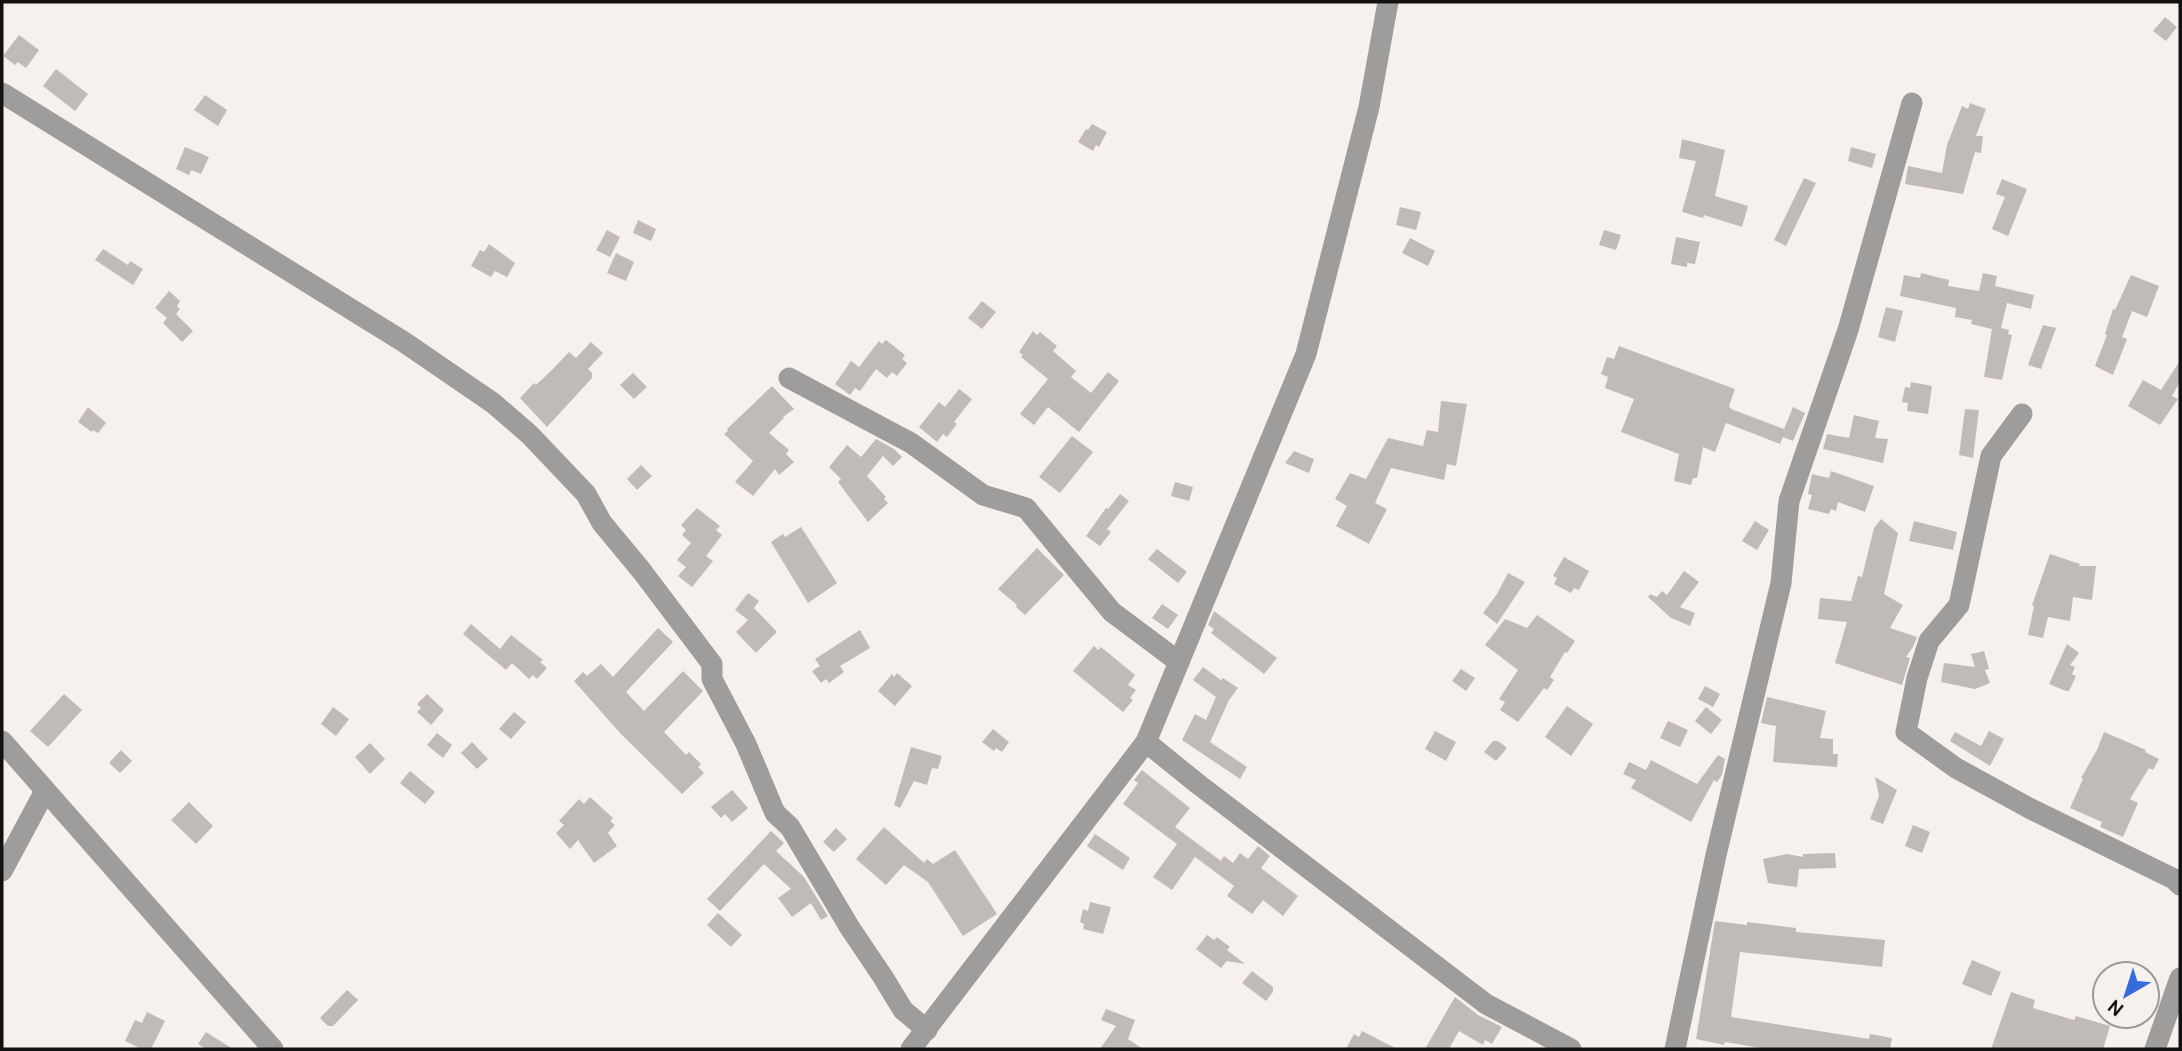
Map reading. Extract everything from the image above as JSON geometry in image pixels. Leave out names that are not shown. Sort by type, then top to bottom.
[{"type":"street","points":[[911,1049],[1146,742],[1306,354],[1369,107],[1388,2]]},
{"type":"street","points":[[2,93],[404,342],[493,402],[530,435],[586,494],[602,523],[712,664],[712,679],[716,689],[746,744],[775,813],[790,827],[903,1010],[927,1030]]},
{"type":"street","points":[[1675,1049],[1716,855],[1781,583],[1789,501],[1848,330],[1912,103]]},
{"type":"street","points":[[789,378],[911,443],[983,495],[1026,508],[1112,612],[1179,662]]},
{"type":"street","points":[[2022,414],[1991,456],[1959,605],[1929,641],[1917,678],[1906,732],[1956,768],[2043,815],[2174,879],[2180,885]]},
{"type":"street","points":[[2,740],[273,1049]]},
{"type":"street","points":[[1146,742],[1486,1004],[1571,1049]]},
{"type":"street","points":[[2,871],[46,790]]},
{"type":"street","points":[[2155,1049],[2180,978]]},
{"type":"building","points":[[2165,17],[2177,27],[2166,41],[2153,31]]},
{"type":"building","points":[[19,35],[39,50],[26,68],[18,62],[15,65],[3,56]]},
{"type":"building","points":[[56,69],[88,94],[75,111],[43,86]]},
{"type":"building","points":[[205,95],[227,110],[218,126],[194,110]]},
{"type":"building","points":[[1970,103],[1986,109],[1976,136],[1983,136],[1981,153],[1975,152],[1963,194],[1905,184],[1908,166],[1942,173],[1947,145],[1962,106],[1968,109]]},
{"type":"building","points":[[1092,124],[1107,132],[1099,147],[1096,145],[1093,151],[1078,142]]},
{"type":"building","points":[[1682,139],[1725,150],[1715,196],[1748,206],[1742,227],[1704,215],[1703,218],[1682,212],[1696,161],[1679,158]]},
{"type":"building","points":[[185,147],[209,157],[201,174],[191,170],[189,175],[176,169]]},
{"type":"building","points":[[1851,147],[1876,154],[1872,168],[1848,161]]},
{"type":"building","points":[[1804,178],[1816,183],[1786,246],[1774,240]]},
{"type":"building","points":[[2002,179],[2027,189],[2008,236],[1992,229],[2005,197],[1996,194]]},
{"type":"building","points":[[1400,207],[1421,212],[1416,230],[1396,225]]},
{"type":"building","points":[[638,220],[656,229],[651,241],[633,233]]},
{"type":"building","points":[[607,230],[620,237],[610,257],[596,250]]},
{"type":"building","points":[[1604,230],[1621,235],[1616,250],[1599,245]]},
{"type":"building","points":[[1676,237],[1700,242],[1695,264],[1687,263],[1687,267],[1671,264]]},
{"type":"building","points":[[1410,238],[1435,251],[1428,266],[1402,253]]},
{"type":"building","points":[[489,244],[515,263],[507,277],[495,271],[491,277],[471,266],[480,250],[484,252]]},
{"type":"building","points":[[103,249],[128,265],[130,261],[143,269],[133,285],[95,260]]},
{"type":"building","points":[[616,253],[634,262],[626,281],[607,273]]},
{"type":"building","points":[[1921,273],[1949,280],[1948,286],[1979,291],[1983,273],[1997,276],[1995,286],[2034,295],[2031,309],[2007,303],[2001,328],[2009,330],[2008,334],[2012,335],[2002,380],[1984,377],[1992,329],[1971,324],[1972,320],[1955,317],[1956,308],[1900,296],[1904,275],[1920,278]]},
{"type":"building","points":[[2131,275],[2159,286],[2147,317],[2132,311],[2122,337],[2127,339],[2113,375],[2095,366],[2107,335],[2105,334],[2113,309],[2115,310]]},
{"type":"building","points":[[169,291],[180,301],[177,306],[180,309],[176,314],[193,331],[182,342],[163,323],[167,318],[155,308]]},
{"type":"building","points":[[982,301],[996,312],[982,329],[968,318]]},
{"type":"building","points":[[1886,307],[1903,311],[1895,342],[1878,337]]},
{"type":"building","points":[[2043,325],[2056,328],[2041,369],[2028,365]]},
{"type":"building","points":[[1033,331],[1037,335],[1040,332],[1057,346],[1053,351],[1076,371],[1071,377],[1091,393],[1108,372],[1119,381],[1079,432],[1048,407],[1034,425],[1020,414],[1048,379],[1021,357],[1023,355],[1019,352]]},
{"type":"building","points":[[886,340],[905,355],[902,359],[907,363],[897,376],[892,372],[887,378],[876,369],[860,391],[855,388],[850,395],[835,384],[851,361],[859,367],[879,341],[882,344]]},
{"type":"building","points":[[591,342],[603,353],[588,369],[592,378],[547,427],[520,398],[569,352],[576,358]]},
{"type":"building","points":[[1619,346],[1735,389],[1729,406],[1731,409],[1784,429],[1793,407],[1805,413],[1793,441],[1783,437],[1780,444],[1726,423],[1715,452],[1703,447],[1697,478],[1693,478],[1691,485],[1674,481],[1679,454],[1621,432],[1634,399],[1605,388],[1608,377],[1601,374],[1607,357],[1614,359]]},
{"type":"building","points":[[2179,362],[2180,382],[2172,396],[2178,399],[2160,425],[2128,406],[2143,380],[2161,390]]},
{"type":"building","points":[[633,373],[647,387],[634,399],[620,385]]},
{"type":"building","points":[[1911,382],[1932,386],[1928,414],[1907,411],[1908,403],[1902,402],[1905,387],[1910,388]]},
{"type":"building","points":[[772,386],[794,409],[769,433],[789,450],[786,454],[794,462],[779,475],[775,469],[753,496],[735,482],[753,461],[724,434]]},
{"type":"building","points":[[959,389],[972,399],[954,422],[957,424],[947,437],[943,434],[937,442],[919,427],[939,402],[945,407]]},
{"type":"building","points":[[1441,401],[1467,404],[1456,466],[1447,464],[1444,480],[1391,468],[1375,503],[1387,509],[1369,544],[1336,526],[1347,506],[1335,499],[1350,473],[1366,479],[1388,438],[1423,446],[1427,430],[1438,432]]},
{"type":"building","points":[[88,407],[106,423],[98,433],[78,422]]},
{"type":"building","points":[[1965,409],[1979,410],[1973,458],[1959,455]]},
{"type":"building","points":[[1854,415],[1879,421],[1875,438],[1888,439],[1883,463],[1823,449],[1827,434],[1849,438]]},
{"type":"building","points":[[1072,436],[1093,452],[1060,493],[1039,477]]},
{"type":"building","points":[[876,439],[902,457],[893,466],[883,456],[867,476],[886,497],[884,499],[888,503],[868,522],[838,482],[841,479],[829,467],[847,445],[861,457]]},
{"type":"building","points":[[1294,451],[1314,459],[1309,473],[1285,463]]},
{"type":"building","points":[[641,465],[652,476],[637,490],[627,479]]},
{"type":"building","points":[[1831,471],[1874,486],[1865,512],[1838,502],[1836,511],[1831,509],[1829,514],[1808,509],[1812,495],[1808,494],[1812,474],[1829,478]]},
{"type":"building","points":[[1175,482],[1193,487],[1189,501],[1171,496]]},
{"type":"building","points":[[1120,494],[1129,501],[1107,529],[1111,532],[1100,546],[1086,536]]},
{"type":"building","points":[[697,508],[720,526],[716,530],[722,535],[706,556],[713,561],[692,587],[678,576],[686,567],[677,560],[691,543],[682,535],[686,530],[681,525]]},
{"type":"building","points":[[1881,519],[1898,533],[1884,594],[1903,605],[1890,628],[1917,637],[1906,657],[1910,658],[1902,685],[1835,663],[1847,622],[1818,619],[1820,598],[1851,601],[1858,576],[1862,577],[1874,528]]},
{"type":"building","points":[[1755,521],[1769,530],[1757,550],[1742,541]]},
{"type":"building","points":[[1914,521],[1957,532],[1953,550],[1909,541]]},
{"type":"building","points":[[801,527],[837,583],[808,603],[771,542]]},
{"type":"building","points":[[1037,548],[1064,575],[1025,615],[998,589]]},
{"type":"building","points":[[1157,549],[1187,572],[1178,583],[1148,559]]},
{"type":"building","points":[[2050,554],[2080,564],[2079,566],[2096,566],[2092,600],[2073,597],[2070,621],[2048,617],[2043,638],[2028,635],[2034,606],[2032,605]]},
{"type":"building","points":[[1564,557],[1589,571],[1579,590],[1574,588],[1571,593],[1554,584],[1557,578],[1553,576]]},
{"type":"building","points":[[1684,571],[1699,582],[1680,607],[1695,613],[1690,626],[1671,618],[1648,597],[1650,594],[1657,597],[1662,591],[1667,595]]},
{"type":"building","points":[[1508,573],[1525,582],[1497,624],[1483,613]]},
{"type":"building","points":[[748,593],[759,601],[754,608],[777,632],[756,653],[736,632],[748,620],[735,610]]},
{"type":"building","points":[[1162,604],[1178,615],[1168,629],[1152,618]]},
{"type":"building","points":[[1214,611],[1277,658],[1264,674],[1211,633],[1214,629],[1208,625]]},
{"type":"building","points":[[1537,615],[1575,641],[1550,677],[1554,680],[1547,690],[1544,688],[1518,722],[1500,710],[1505,702],[1499,699],[1518,670],[1485,645],[1505,619],[1527,628]]},
{"type":"building","points":[[471,624],[500,649],[511,635],[543,660],[540,662],[547,668],[537,679],[533,675],[529,679],[512,663],[506,670],[463,634]]},
{"type":"building","points":[[658,628],[673,642],[626,692],[644,711],[683,671],[703,691],[664,732],[686,755],[689,752],[701,764],[698,767],[704,773],[682,794],[621,734],[574,681],[583,672],[587,676],[601,664],[613,677]]},
{"type":"building","points":[[860,630],[870,648],[840,666],[844,672],[829,683],[826,679],[821,683],[812,671],[820,666],[815,659]]},
{"type":"building","points":[[2067,644],[2079,653],[2070,665],[2075,667],[2072,674],[2076,676],[2069,691],[2049,684]]},
{"type":"building","points":[[1094,646],[1098,650],[1101,647],[1135,675],[1128,685],[1136,690],[1130,698],[1133,700],[1123,712],[1073,671]]},
{"type":"building","points":[[1984,651],[1989,669],[1985,670],[1990,683],[1975,689],[1941,682],[1944,663],[1975,667],[1971,654]]},
{"type":"building","points":[[1203,667],[1238,688],[1229,700],[1210,742],[1247,767],[1240,779],[1182,740],[1195,714],[1206,720],[1216,697],[1193,680]]},
{"type":"building","points":[[1461,669],[1475,678],[1466,691],[1452,681]]},
{"type":"building","points":[[897,673],[912,686],[895,706],[878,691],[892,674],[894,677]]},
{"type":"building","points":[[1705,686],[1720,694],[1713,707],[1698,699]]},
{"type":"building","points":[[64,694],[82,710],[48,747],[30,731]]},
{"type":"building","points":[[427,694],[444,710],[431,725],[417,712],[421,708],[417,704]]},
{"type":"building","points":[[1767,697],[1826,711],[1820,738],[1833,739],[1833,754],[1838,754],[1837,767],[1773,762],[1776,726],[1761,723]]},
{"type":"building","points":[[1567,706],[1593,724],[1571,756],[1545,737]]},
{"type":"building","points":[[333,707],[349,719],[336,736],[321,724]]},
{"type":"building","points":[[1706,707],[1722,720],[1711,734],[1695,721]]},
{"type":"building","points":[[514,712],[526,722],[511,739],[499,729]]},
{"type":"building","points":[[1668,721],[1688,730],[1680,747],[1660,738]]},
{"type":"building","points":[[993,729],[1009,742],[1002,752],[996,748],[994,751],[982,742]]},
{"type":"building","points":[[1435,731],[1456,742],[1446,761],[1425,749]]},
{"type":"building","points":[[1989,731],[2004,739],[1990,766],[1950,741],[1955,732],[1981,746]]},
{"type":"building","points":[[2104,732],[2146,750],[2145,752],[2159,759],[2153,770],[2149,768],[2130,799],[2138,803],[2123,837],[2100,827],[2102,822],[2070,808],[2083,779],[2081,778]]},
{"type":"building","points":[[437,733],[452,745],[443,758],[427,745]]},
{"type":"building","points":[[1493,741],[1498,741],[1507,748],[1496,761],[1484,752]]},
{"type":"building","points":[[472,742],[488,759],[477,769],[461,753]]},
{"type":"building","points":[[370,743],[385,759],[370,774],[355,757]]},
{"type":"building","points":[[911,747],[942,756],[938,769],[932,768],[927,785],[914,781],[900,808],[894,805]]},
{"type":"building","points":[[121,750],[132,761],[120,773],[109,763]]},
{"type":"building","points":[[1718,755],[1725,759],[1722,775],[1717,782],[1714,780],[1691,822],[1631,788],[1636,780],[1623,774],[1629,762],[1646,770],[1651,760],[1697,784]]},
{"type":"building","points":[[1142,770],[1190,808],[1175,827],[1221,861],[1224,856],[1233,863],[1240,853],[1248,859],[1258,846],[1270,856],[1261,868],[1298,896],[1283,916],[1263,900],[1252,914],[1227,896],[1234,886],[1195,857],[1172,890],[1153,877],[1177,844],[1123,804],[1138,783],[1134,780]]},
{"type":"building","points":[[410,771],[435,792],[425,804],[400,783]]},
{"type":"building","points":[[1875,777],[1897,790],[1883,824],[1870,819],[1879,796]]},
{"type":"building","points":[[732,790],[748,808],[732,822],[725,814],[721,818],[711,807]]},
{"type":"building","points":[[590,797],[613,818],[610,821],[615,825],[608,833],[617,846],[594,863],[578,840],[570,849],[556,833],[564,825],[559,821],[579,799],[584,804]]},
{"type":"building","points":[[189,802],[213,826],[196,844],[171,820]]},
{"type":"building","points":[[1913,825],[1930,832],[1922,853],[1905,846]]},
{"type":"building","points":[[884,827],[924,863],[927,859],[933,864],[955,850],[997,914],[963,936],[928,882],[904,865],[886,885],[856,859]]},
{"type":"building","points":[[836,828],[847,839],[834,852],[823,842]]},
{"type":"building","points":[[771,831],[784,843],[776,851],[804,877],[828,916],[821,920],[811,903],[792,917],[778,898],[791,889],[764,864],[720,911],[707,899]]},
{"type":"building","points":[[1095,834],[1130,858],[1123,870],[1087,846]]},
{"type":"building","points":[[1835,853],[1836,868],[1799,869],[1797,887],[1768,883],[1763,859],[1787,854],[1803,857],[1803,854]]},
{"type":"building","points":[[1090,902],[1111,907],[1103,934],[1083,929],[1084,924],[1080,922],[1083,909],[1088,911]]},
{"type":"building","points":[[718,913],[742,935],[731,947],[707,925]]},
{"type":"building","points":[[1715,921],[1747,925],[1747,922],[1796,928],[1796,932],[1885,940],[1882,967],[1740,952],[1731,1017],[1869,1039],[1870,1034],[1892,1038],[1890,1049],[1767,1049],[1696,1039]]},
{"type":"building","points":[[1207,935],[1214,940],[1217,937],[1230,947],[1227,950],[1245,964],[1227,961],[1221,968],[1196,949]]},
{"type":"building","points":[[1972,960],[2001,972],[1991,996],[1962,984]]},
{"type":"building","points":[[1252,971],[1273,987],[1273,992],[1266,1001],[1242,983]]},
{"type":"building","points":[[347,990],[358,1000],[333,1026],[328,1026],[320,1018]]},
{"type":"building","points":[[2011,992],[2035,1000],[2033,1008],[2074,1020],[2076,1016],[2091,1020],[2091,1030],[2109,1030],[2103,1049],[1991,1049]]},
{"type":"building","points":[[1455,997],[1478,1015],[1502,1027],[1492,1044],[1485,1040],[1483,1045],[1459,1031],[1449,1049],[1425,1049]]},
{"type":"building","points":[[1106,1009],[1135,1020],[1128,1039],[1143,1049],[1100,1049],[1116,1026],[1101,1020]]},
{"type":"building","points":[[147,1012],[165,1021],[151,1049],[142,1049],[125,1041],[135,1020],[142,1023]]},
{"type":"building","points":[[1362,1031],[1397,1049],[1346,1049],[1354,1034],[1359,1037]]},
{"type":"building","points":[[206,1032],[233,1049],[206,1049],[198,1044]]}]
